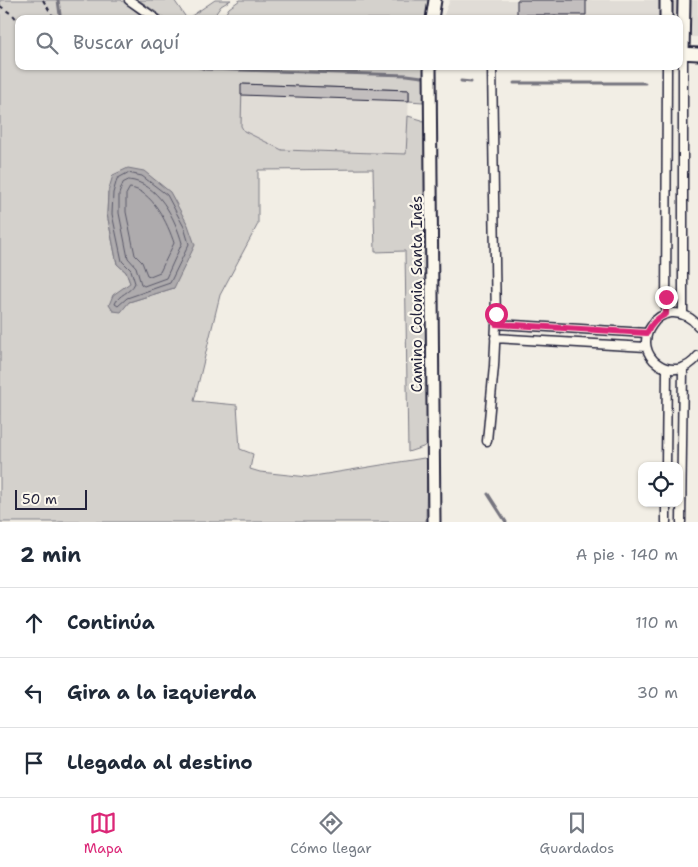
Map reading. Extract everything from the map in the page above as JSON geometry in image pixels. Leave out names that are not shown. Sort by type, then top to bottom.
[{"type":"main road","points":[[433,15],[435,0]]},
{"type":"main road","points":[[666,0],[666,15]]},
{"type":"main road","points":[[683,18],[684,0]]},
{"type":"main road","points":[[683,53],[698,54]]},
{"type":"main road","name":"Camino Colonia Santa Inés","points":[[430,70],[434,522]]},
{"type":"street","points":[[130,0],[151,15]]},
{"type":"street","points":[[487,441],[496,324],[492,70]]},
{"type":"street","points":[[666,314],[667,70]]},
{"type":"street","points":[[681,70],[682,314]]},
{"type":"street","points":[[698,326],[690,318],[682,314],[666,314],[654,321],[647,333],[646,347],[653,361],[667,369],[675,370],[689,366],[698,356]]},
{"type":"street","points":[[496,324],[647,333]]},
{"type":"street","points":[[495,338],[646,347]]},
{"type":"street","points":[[681,522],[683,368]]},
{"type":"street","points":[[666,462],[667,369]]},
{"type":"street","points":[[666,507],[666,522]]},
{"type":"path","points":[[43,0],[52,15]]},
{"type":"path","points":[[0,6],[15,17]]},
{"type":"shaded area","points":[[0,0],[121,0],[141,15],[15,15],[15,70],[425,70],[423,102],[409,101],[409,90],[242,84],[241,126],[244,131],[282,150],[406,154],[408,116],[422,120],[425,126],[428,443],[423,447],[408,452],[405,251],[375,252],[373,169],[258,170],[258,224],[220,295],[194,401],[237,405],[240,449],[253,454],[250,469],[260,472],[308,477],[424,458],[427,461],[426,522],[0,522]],"holes":[[[108,192],[174,288],[129,302],[130,283],[126,272],[117,264],[107,214]]]},
{"type":"shaded area","points":[[139,0],[174,0],[184,15],[160,15]]},
{"type":"shaded area","points":[[215,0],[231,0],[221,6],[215,15],[193,15]]},
{"type":"shaded area","points":[[240,0],[429,0],[427,15],[225,15],[229,8]]},
{"type":"shaded area","points":[[450,0],[698,0],[698,37],[683,37],[683,15],[444,15]]},
{"type":"shaded area","points":[[241,84],[409,90],[407,154],[282,150],[244,131],[241,126]]},
{"type":"water","points":[[128,168],[144,171],[170,192],[188,225],[195,245],[174,288],[129,302],[121,312],[113,311],[109,305],[113,295],[130,283],[126,272],[117,264],[107,214],[108,192],[113,175]]},
{"type":"building","points":[[517,0],[586,0],[586,15],[517,15]]},
{"type":"building","points":[[241,84],[409,90],[409,101],[241,95]]},
{"type":"waterway","points":[[58,0],[60,15]]},
{"type":"waterway","points":[[240,70],[422,77]]},
{"type":"waterway","points":[[461,81],[471,82]]},
{"type":"waterway","points":[[514,83],[645,83]]},
{"type":"waterway","points":[[488,494],[506,522]]},
{"type":"route","points":[[496,314],[496,324],[647,333],[654,321],[666,314],[666,297]]}]
